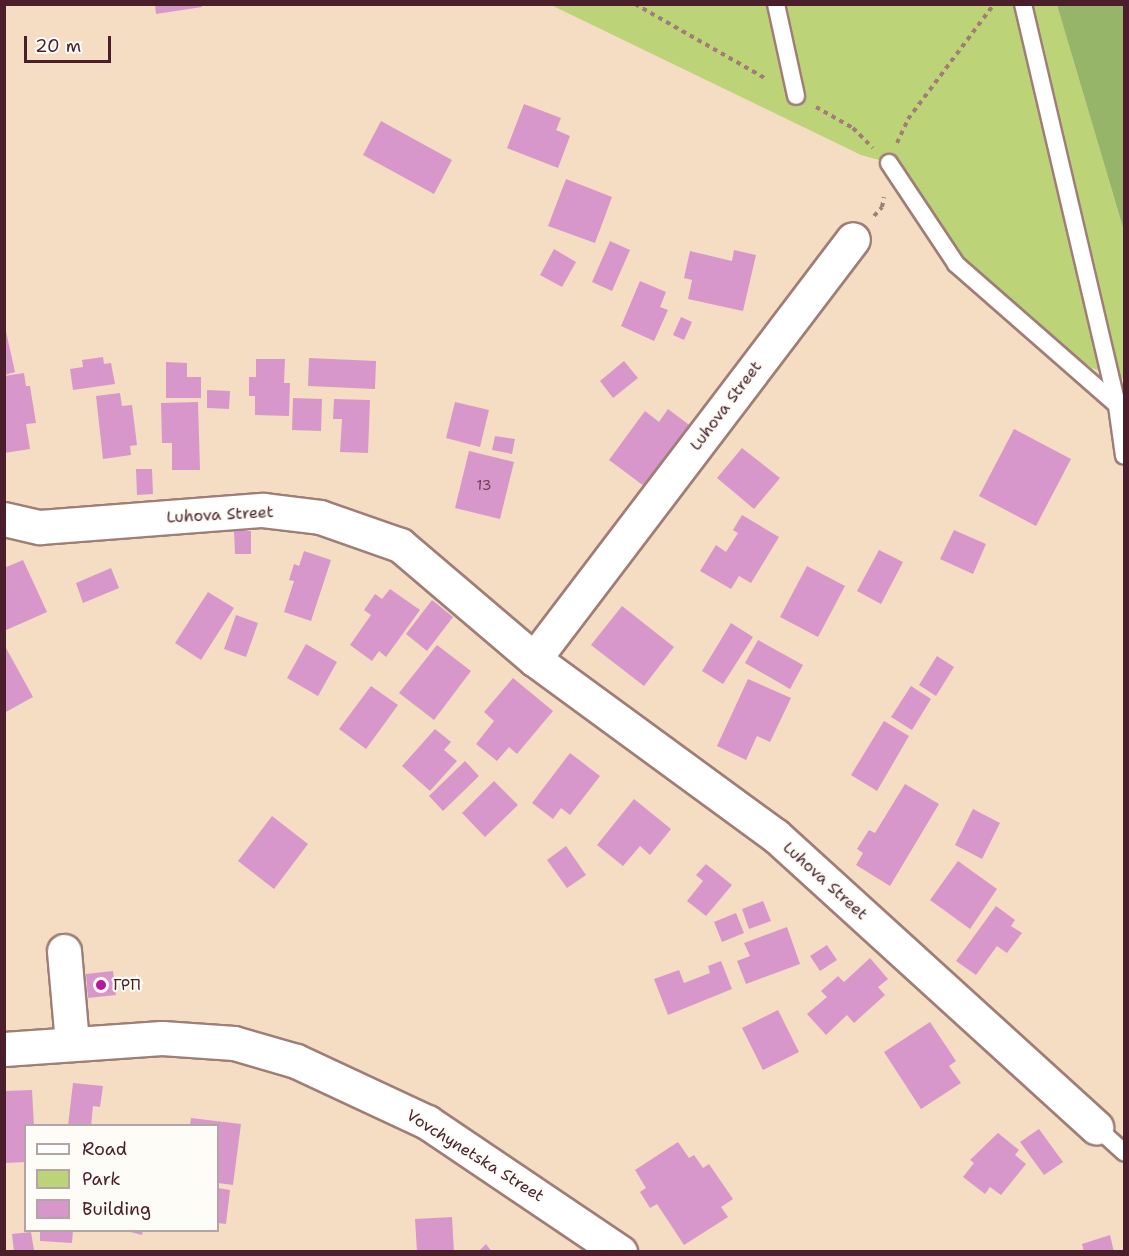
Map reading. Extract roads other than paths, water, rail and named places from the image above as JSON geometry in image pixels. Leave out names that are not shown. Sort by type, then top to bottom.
[{"type":"street","name":"Luhova Street","points":[[534,659],[853,239]]},
{"type":"street","name":"Luhova Street","points":[[4,519],[40,527],[263,510],[320,517],[400,545],[534,659],[776,836],[1096,1127]]},
{"type":"street","points":[[64,951],[72,1042]]},
{"type":"street","name":"Vovchynetska Street","points":[[4,1049],[72,1042],[162,1038],[234,1043],[296,1061],[427,1122],[620,1251]]},
{"type":"lane","points":[[776,4],[796,96]]},
{"type":"lane","points":[[1023,4],[1117,406],[1125,456]]},
{"type":"lane","points":[[889,163],[956,264],[1117,406]]},
{"type":"lane","points":[[1096,1127],[1125,1152]]},
{"type":"place","name":"ГРП","points":[[101,985]]}]
